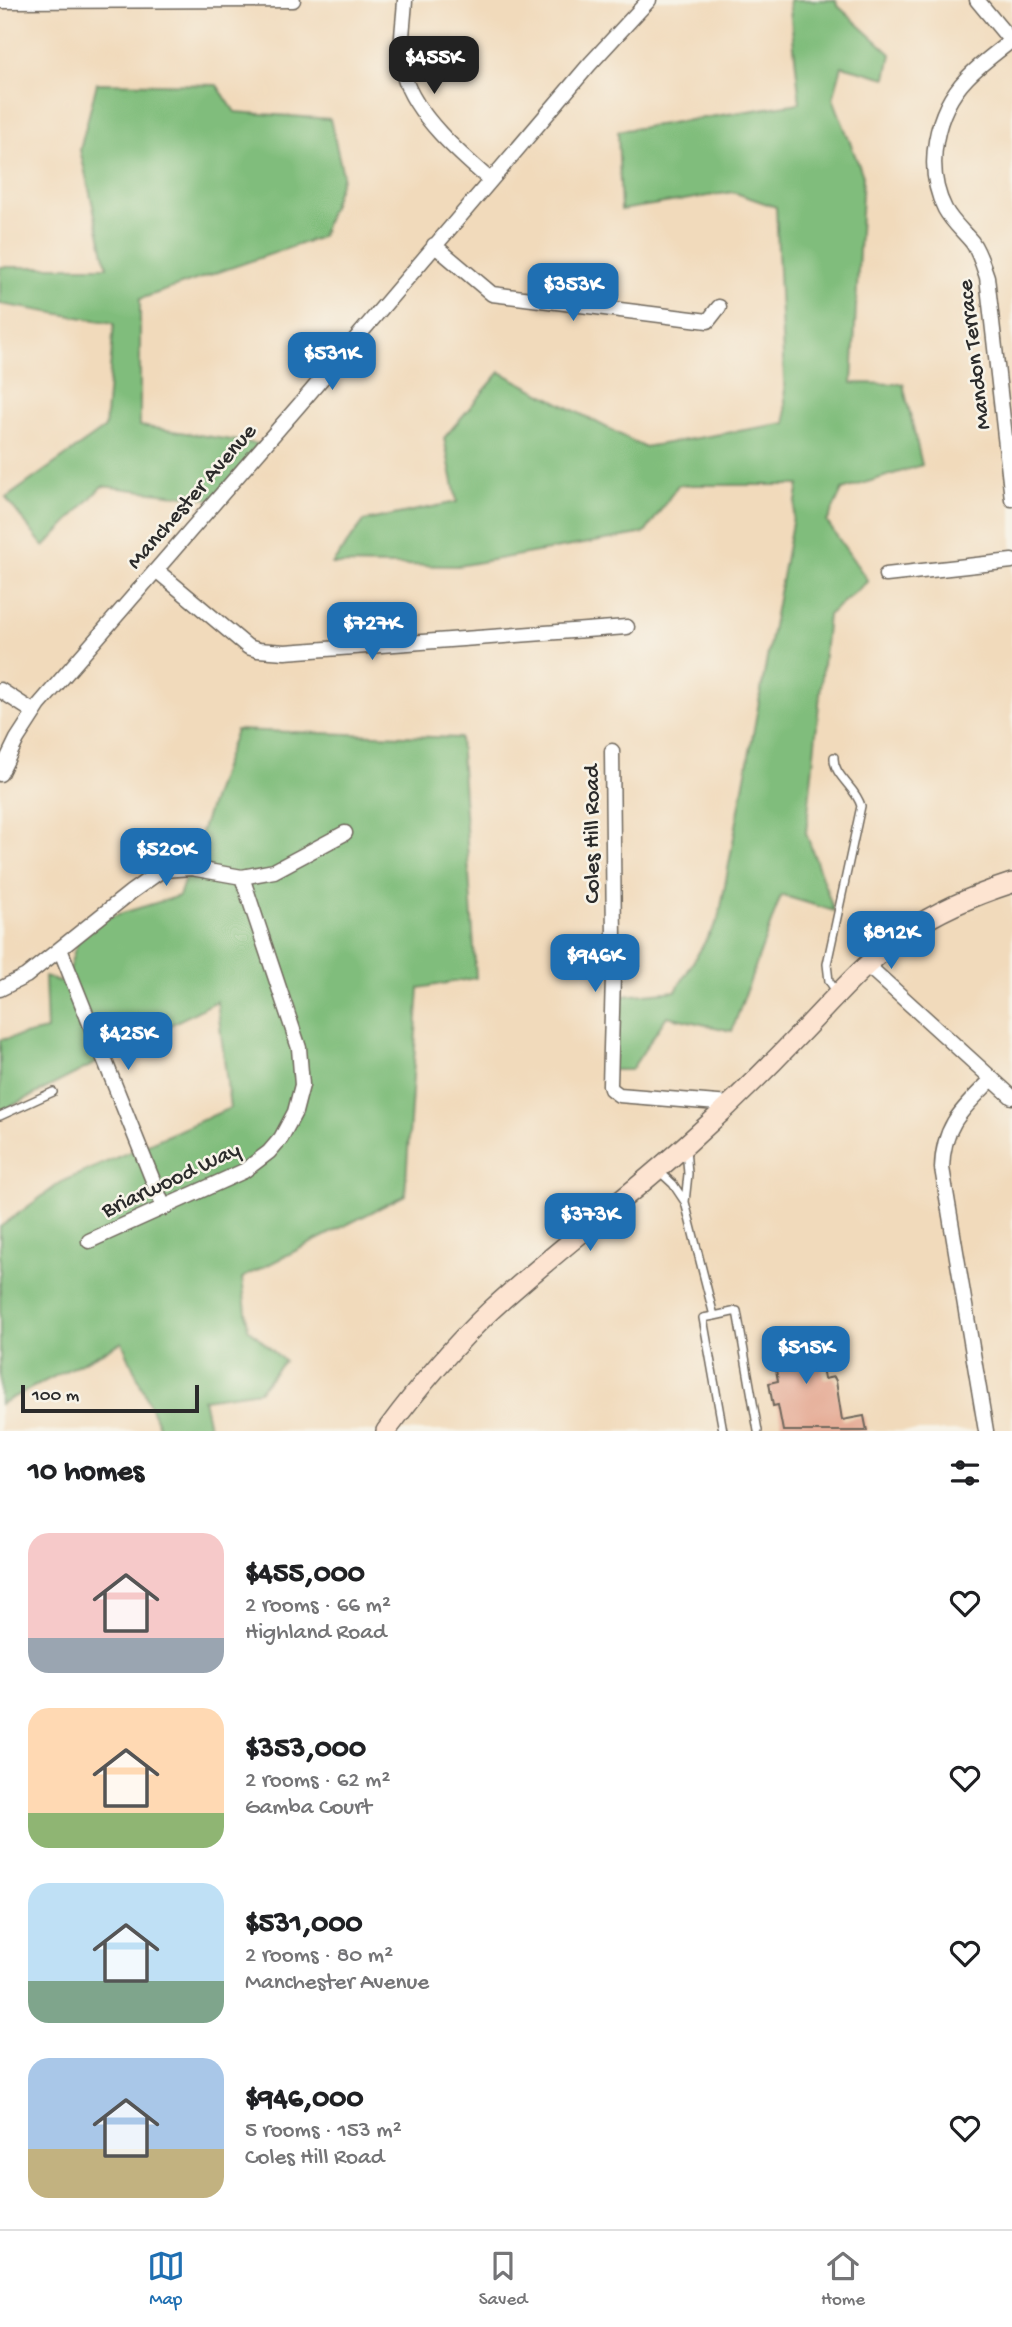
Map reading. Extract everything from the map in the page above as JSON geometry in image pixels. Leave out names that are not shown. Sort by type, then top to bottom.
[{"type":"street","points":[[0,1],[293,0]]},
{"type":"street","points":[[405,0],[401,59],[408,86],[436,130],[490,180]]},
{"type":"street","name":"Manchester Avenue","points":[[0,774],[34,712],[589,65],[649,0]]},
{"type":"street","points":[[977,0],[1012,40]]},
{"type":"street","name":"Mandon Terrace","points":[[1012,40],[967,79],[949,103],[936,140],[934,169],[943,206],[972,243],[987,277],[1012,499]]},
{"type":"street","points":[[434,245],[492,294],[708,321],[719,307]]},
{"type":"street","points":[[886,575],[1012,561]]},
{"type":"street","points":[[156,570],[231,635],[248,647],[258,650],[285,652],[627,627]]},
{"type":"street","points":[[0,690],[34,712]]},
{"type":"street","name":"Coles Hill Road","points":[[612,751],[614,940],[611,1089],[619,1095],[730,1104]]},
{"type":"street","points":[[0,989],[26,976],[162,870],[191,868],[242,877],[274,871],[345,833]]},
{"type":"street","name":"Briarwood Way","points":[[89,1241],[244,1171],[269,1152],[281,1138],[300,1098],[302,1068],[294,1029],[242,877]]},
{"type":"street","points":[[388,1430],[418,1388],[491,1310],[686,1145],[868,966],[905,934],[943,910],[1012,883]]},
{"type":"street","points":[[60,949],[163,1208]]},
{"type":"street","points":[[868,966],[1012,1097]]},
{"type":"street","points":[[986,1431],[942,1168],[942,1153],[950,1126],[957,1115],[992,1079]]},
{"type":"lane","points":[[834,757],[834,766],[857,796],[860,806],[827,964],[830,984],[838,994]]},
{"type":"lane","points":[[0,1116],[53,1092]]},
{"type":"lane","points":[[685,1202],[688,1174],[686,1145]]},
{"type":"lane","points":[[656,1170],[673,1184],[685,1202],[714,1315]]},
{"type":"lane","points":[[723,1431],[703,1318],[737,1311],[758,1431]]},
{"type":"green space","points":[[789,0],[836,0],[837,5],[891,54],[886,78],[842,66],[833,98],[863,176],[852,383],[903,384],[922,465],[842,490],[827,522],[868,581],[828,615],[806,833],[834,911],[781,895],[732,1031],[667,1016],[631,1070],[609,1070],[613,997],[676,991],[719,918],[799,485],[678,485],[645,533],[458,566],[332,564],[364,521],[457,502],[444,438],[500,372],[644,447],[786,423],[776,207],[733,192],[621,210],[618,131],[800,103]]},
{"type":"green space","points":[[97,83],[217,85],[235,112],[330,119],[343,175],[321,237],[140,299],[140,426],[264,445],[217,500],[102,486],[44,547],[6,498],[105,428],[114,323],[0,304],[0,267],[107,267],[80,150]]},
{"type":"green space","points":[[236,730],[460,738],[476,978],[419,988],[405,1195],[242,1278],[248,1328],[284,1361],[259,1391],[203,1399],[210,1431],[161,1431],[122,1342],[0,1404],[0,1227],[63,1181],[230,1108],[217,1001],[0,1112],[0,1040],[47,1030],[45,977],[65,983],[82,925],[179,896]]},
{"type":"building","points":[[815,1326],[824,1379],[834,1377],[836,1381],[842,1420],[864,1416],[867,1431],[783,1431],[778,1405],[773,1406],[769,1383],[778,1381],[770,1337],[771,1334]]}]
